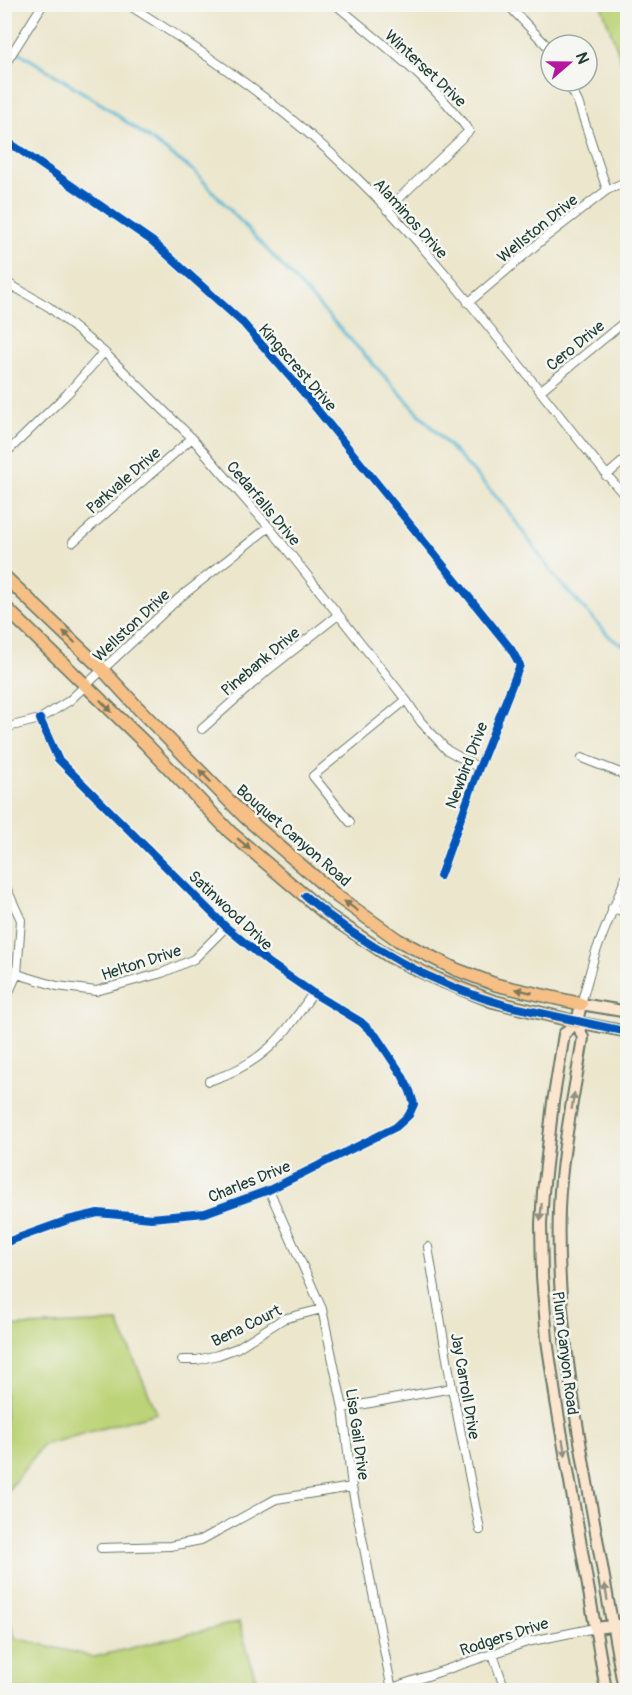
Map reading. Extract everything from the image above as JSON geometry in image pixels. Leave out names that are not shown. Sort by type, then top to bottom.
[{"type":"main road","name":"Bouquet Canyon Road","points":[[4,576],[102,669],[244,817],[339,897],[398,939],[455,969],[497,985],[627,1012]]},
{"type":"main road","points":[[4,606],[230,832],[326,914],[389,956],[492,1002],[627,1032]]},
{"type":"main road","name":"Plum Canyon Road","points":[[581,1004],[577,1022],[583,1038],[563,1159],[559,1208],[559,1266],[562,1312],[576,1418],[624,1690]]},
{"type":"main road","name":"Plum Canyon Road","points":[[577,1022],[564,1034],[553,1102],[543,1192],[542,1276],[547,1340],[556,1401],[606,1690]]},
{"type":"main road","name":"Rodgers Drive","points":[[595,1628],[627,1624]]},
{"type":"street","points":[[6,64],[43,4]]},
{"type":"street","name":"Alaminos Drive","points":[[127,4],[200,50],[252,88],[302,127],[355,177],[468,303],[606,476],[627,499]]},
{"type":"street","name":"Winterset Drive","points":[[335,4],[420,78],[457,114],[469,131],[387,210]]},
{"type":"street","points":[[507,4],[539,37]]},
{"type":"street","points":[[573,93],[607,190]]},
{"type":"street","name":"Kingscrest Drive","points":[[4,140],[152,241],[243,323],[401,512],[511,649],[520,665]]},
{"type":"street","name":"Wellston Drive","points":[[468,303],[547,236],[607,190],[627,181]]},
{"type":"street","points":[[4,297],[8,284]]},
{"type":"street","name":"Cedarfalls Drive","points":[[8,284],[49,306],[104,352],[192,438],[269,527],[421,722],[447,750],[479,768]]},
{"type":"street","name":"Cero Drive","points":[[540,391],[627,319]]},
{"type":"street","points":[[4,455],[67,394],[104,352]]},
{"type":"street","name":"Parkvale Drive","points":[[73,542],[192,438]]},
{"type":"street","points":[[606,476],[627,458]]},
{"type":"street","name":"Wellston Drive","points":[[4,728],[40,719],[69,701],[178,599],[269,527]]},
{"type":"street","name":"Pinebank Drive","points":[[202,729],[268,670],[338,615]]},
{"type":"street","name":"Newbird Drive","points":[[440,876],[479,768],[520,665]]},
{"type":"street","points":[[351,822],[313,776],[406,700]]},
{"type":"street","name":"Satinwood Drive","points":[[40,719],[58,759],[226,927],[268,962],[361,1022],[376,1036],[398,1068],[414,1104]]},
{"type":"street","points":[[582,758],[627,776]]},
{"type":"street","name":"Plum Canyon Road","points":[[581,1004],[590,969],[627,872]]},
{"type":"street","points":[[4,883],[21,920],[17,974],[4,1003]]},
{"type":"street","points":[[612,908],[627,913]]},
{"type":"street","name":"Helton Drive","points":[[17,974],[57,986],[96,991],[162,973],[194,959],[226,927]]},
{"type":"street","points":[[209,1081],[227,1075],[262,1055],[285,1033],[313,993]]},
{"type":"street","name":"Charles Drive","points":[[4,1243],[68,1220],[98,1214],[151,1218],[205,1213],[269,1190],[396,1127],[409,1115],[414,1104]]},
{"type":"street","name":"Lisa Gail Drive","points":[[269,1190],[322,1309],[343,1408],[352,1487],[392,1689]]},
{"type":"street","name":"Jay Carroll Drive","points":[[428,1247],[452,1388],[480,1530]]},
{"type":"street","name":"Bena Court","points":[[182,1360],[197,1360],[218,1355],[237,1348],[283,1319],[322,1309]]},
{"type":"street","points":[[343,1408],[452,1388]]},
{"type":"street","points":[[101,1548],[170,1546],[201,1540],[276,1499],[352,1487]]},
{"type":"street","name":"Rodgers Drive","points":[[392,1689],[527,1642],[595,1628]]},
{"type":"street","points":[[493,1654],[506,1690]]},
{"type":"green space","points":[[601,5],[627,5],[627,76]]},
{"type":"green space","points":[[118,1322],[157,1413],[43,1445],[5,1494],[5,1327]]},
{"type":"green space","points":[[4,1601],[15,1638],[94,1657],[239,1622],[259,1690],[5,1690]]},
{"type":"waterway","points":[[4,43],[103,105],[194,171],[503,504],[556,578],[611,638],[628,648]]},
{"type":"cycle path","points":[[4,139],[152,241],[243,323],[303,392],[511,649],[520,665],[479,768],[440,876]]},
{"type":"cycle path","points":[[4,1243],[68,1220],[98,1213],[151,1218],[205,1213],[269,1190],[396,1127],[409,1115],[414,1104],[402,1075],[376,1036],[361,1022],[268,962],[226,927],[58,759],[40,719]]},
{"type":"cycle path","points":[[305,896],[376,948],[427,976],[481,998],[509,1006],[628,1032]]}]
